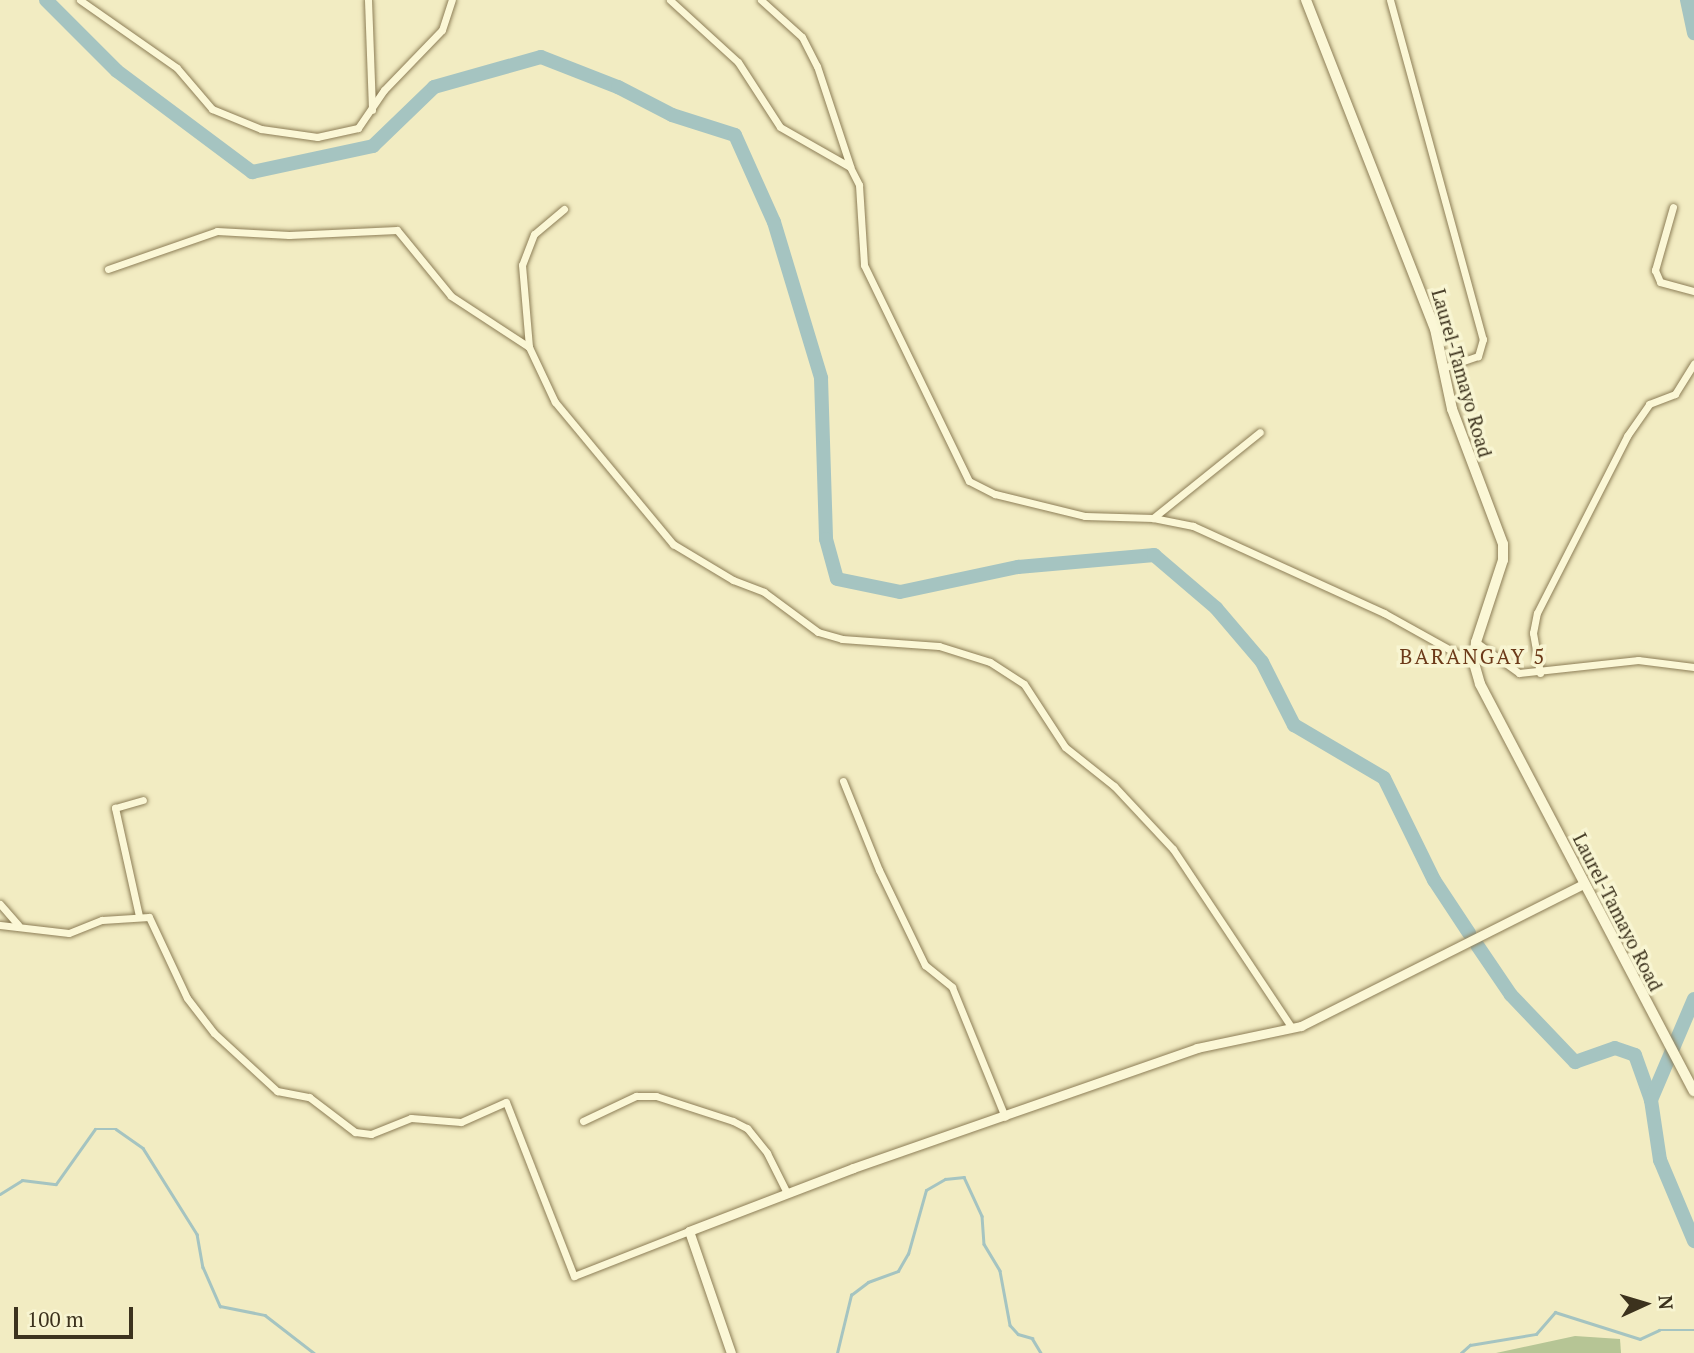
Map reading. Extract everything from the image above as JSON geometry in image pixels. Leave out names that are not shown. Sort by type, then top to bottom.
[{"type":"main road","name":"Laurel-Tamayo Road","points":[[1306,0],[1435,329],[1469,462],[1503,544],[1503,560],[1476,642],[1474,663],[1480,684],[1682,1074],[1694,1091]]},
{"type":"street","points":[[80,0],[177,68],[212,109],[261,129],[317,137],[358,128],[398,74],[442,30],[452,0]]},
{"type":"street","points":[[368,0],[372,110]]},
{"type":"street","points":[[670,0],[738,62],[780,127],[850,167]]},
{"type":"street","points":[[761,0],[802,37],[817,66],[850,167],[859,185],[864,265],[969,481],[995,494],[1085,516],[1153,518],[1193,526],[1270,558],[1474,663]]},
{"type":"street","points":[[1390,0],[1483,339],[1478,356],[1444,368]]},
{"type":"street","points":[[1672,207],[1655,270],[1660,282],[1694,291]]},
{"type":"street","points":[[564,209],[534,234],[522,265],[529,347],[555,402],[673,544],[733,580],[764,592],[818,632],[842,639],[939,646],[990,662],[1024,684],[1065,747],[1114,786],[1173,849],[1290,1025]]},
{"type":"street","points":[[108,269],[217,231],[289,235],[397,230],[452,296],[529,347]]},
{"type":"street","points":[[1540,673],[1534,633],[1537,612],[1627,436],[1649,404],[1675,394],[1694,364]]},
{"type":"street","points":[[1153,518],[1260,432]]},
{"type":"street","points":[[1476,642],[1519,673],[1540,673],[1638,660],[1694,667]]},
{"type":"street","points":[[843,781],[879,870],[925,965],[952,987],[1005,1117]]},
{"type":"street","points":[[139,916],[115,808],[143,800]]},
{"type":"street","points":[[0,925],[18,925],[49,934],[69,933],[102,920],[149,917],[187,998],[250,1069],[277,1091],[309,1097],[355,1132],[371,1133],[411,1118],[461,1122],[506,1102],[574,1276],[788,1193],[1197,1048],[1290,1025],[1301,1026],[1583,884]]},
{"type":"street","points":[[0,904],[18,925]]},
{"type":"street","points":[[583,1121],[636,1096],[656,1096],[733,1121],[747,1128],[767,1153],[788,1193]]},
{"type":"street","points":[[689,1231],[731,1353]]},
{"type":"green space","points":[[1575,1336],[1620,1339],[1621,1353],[1496,1353]]},
{"type":"waterway","points":[[46,0],[117,71],[252,172],[373,146],[434,87],[541,57],[618,87],[672,115],[735,135],[774,222],[821,378],[826,539],[837,579],[900,592],[1018,567],[1154,555],[1216,608],[1262,662],[1294,725],[1384,778],[1434,880],[1469,933]]},
{"type":"waterway","points":[[1687,0],[1694,33]]},
{"type":"waterway","points":[[1477,945],[1511,995],[1575,1062],[1615,1048],[1635,1055],[1651,1100]]},
{"type":"waterway","points":[[1694,999],[1651,1100],[1660,1160],[1694,1241]]},
{"type":"waterway","points":[[0,1194],[22,1180],[56,1184],[95,1129],[116,1129],[143,1148],[197,1234],[203,1267],[220,1306],[265,1315],[314,1353]]},
{"type":"waterway","points":[[837,1353],[851,1295],[868,1282],[898,1271],[908,1254],[926,1190],[945,1179],[964,1177],[982,1216],[984,1244],[1000,1271],[1010,1325],[1018,1334],[1032,1338],[1041,1353]]},
{"type":"waterway","points":[[1461,1353],[1470,1345],[1536,1334],[1555,1312],[1640,1339],[1659,1330],[1694,1330]]},
{"type":"district","name":"BARANGAY 5","points":[[1473,656]]}]
